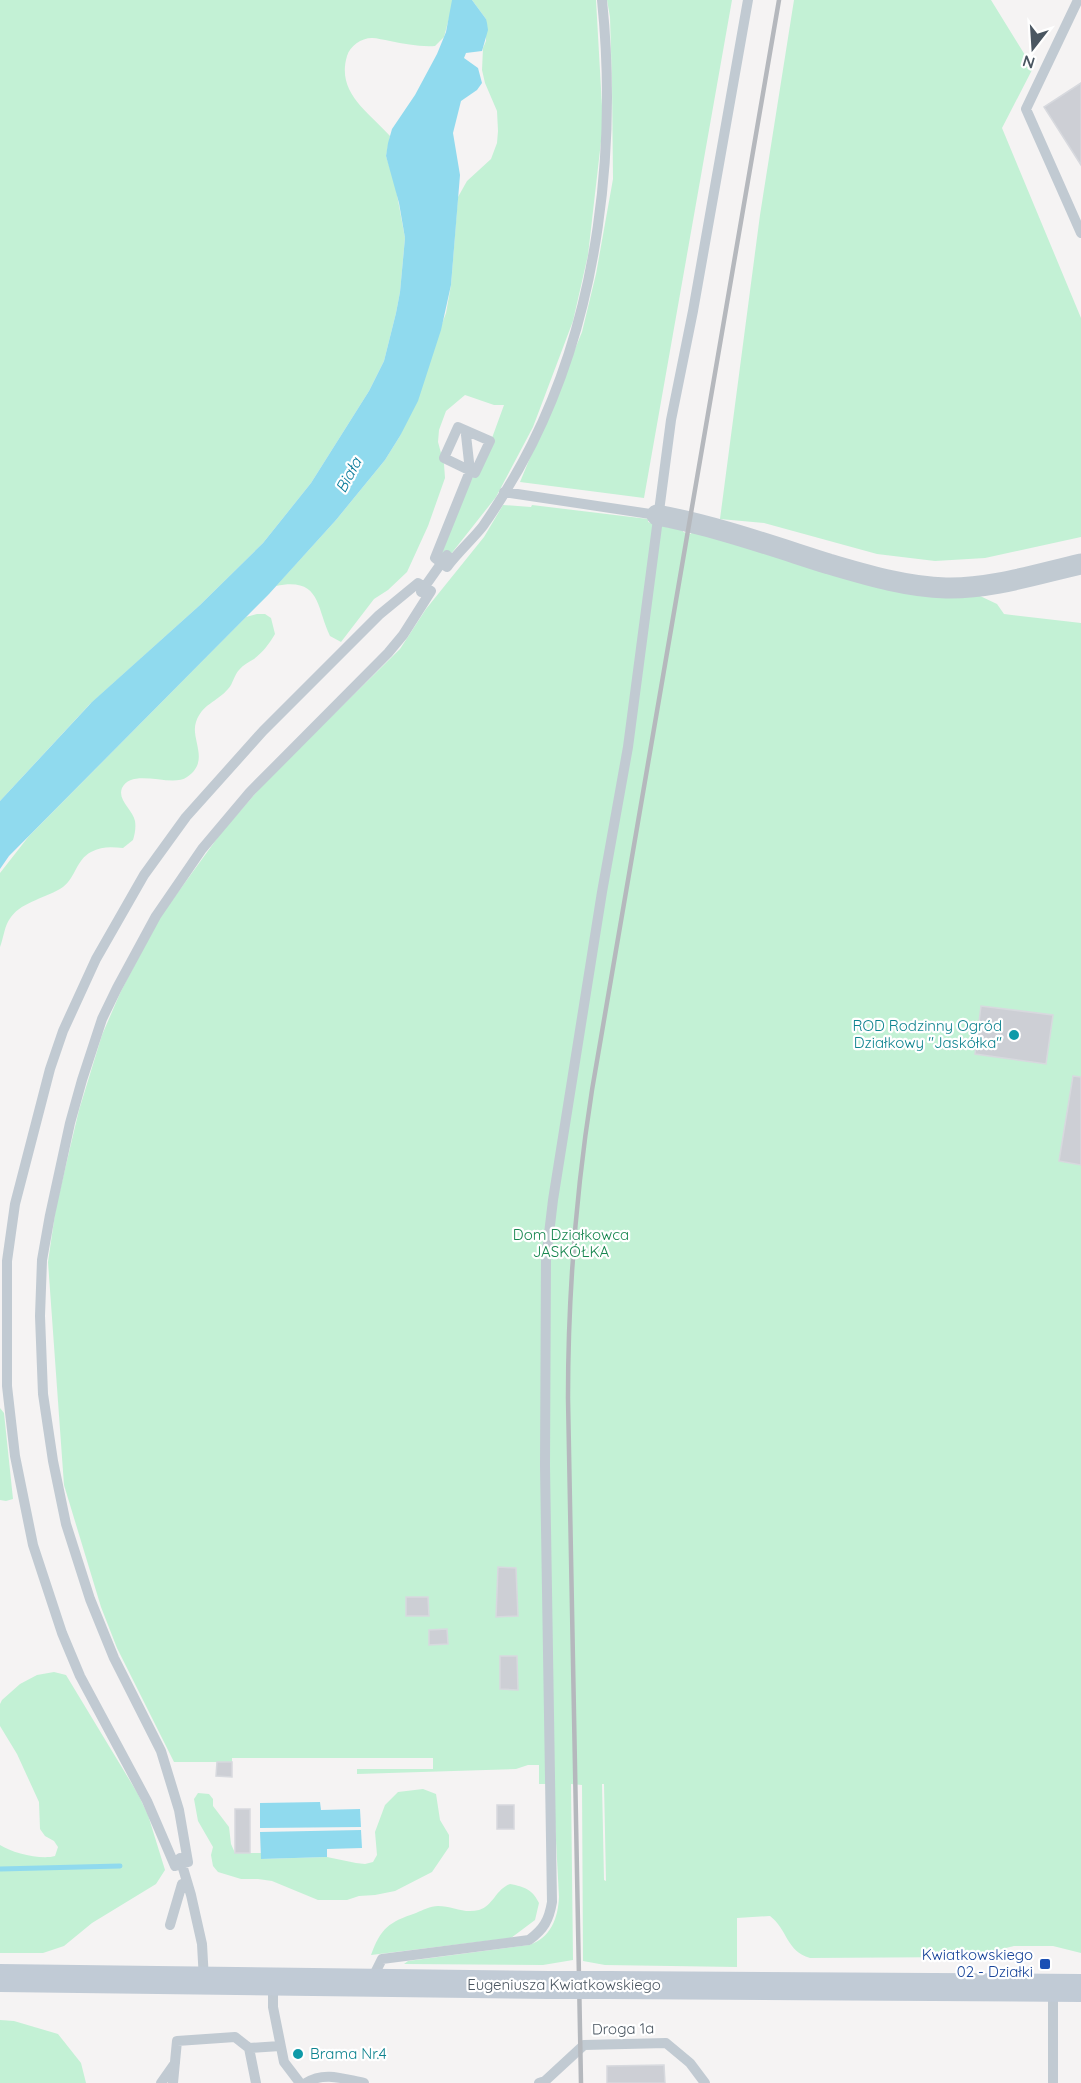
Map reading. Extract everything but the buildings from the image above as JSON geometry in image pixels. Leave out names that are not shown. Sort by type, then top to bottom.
[{"type":"main road","name":"Eugeniusza Kwiatkowskiego","points":[[0,1978],[549,1985],[1081,1988]]},
{"type":"street","points":[[657,515],[690,521],[868,575],[916,586],[947,588],[980,586],[1081,564]]},
{"type":"lane","points":[[444,559],[447,567],[482,527],[532,444],[553,396],[577,324],[589,279],[601,209],[607,146],[602,0]]},
{"type":"lane","points":[[370,1983],[382,1959],[529,1940],[543,1930],[550,1916],[552,1890],[545,1466],[546,1259],[600,904],[628,747],[645,632],[657,515],[671,420],[693,311],[748,0]]},
{"type":"lane","points":[[1078,0],[1026,109],[1081,233]]},
{"type":"lane","points":[[458,427],[490,441],[475,473],[470,471],[444,458],[458,427]]},
{"type":"lane","points":[[444,559],[435,558],[470,471],[466,435]]},
{"type":"lane","points":[[504,492],[657,515]]},
{"type":"lane","points":[[423,590],[444,559]]},
{"type":"lane","points":[[418,583],[423,590],[431,591],[403,635],[250,792],[202,849],[156,916],[102,1018],[73,1113],[50,1215],[42,1260],[40,1316],[43,1394],[55,1471],[66,1524],[90,1599],[114,1658],[161,1751],[179,1810],[188,1856],[188,1862],[181,1861],[175,1866],[147,1801],[80,1676],[62,1633],[33,1545],[15,1456],[7,1386],[7,1261],[15,1204],[50,1069],[63,1031],[96,960],[144,875],[186,817],[263,731],[379,615],[418,583]]},
{"type":"lane","points":[[181,1861],[202,1944],[204,1980]]},
{"type":"lane","points":[[170,1924],[182,1884],[187,1883]]},
{"type":"lane","points":[[273,1982],[273,2007],[284,2062],[300,2083]]},
{"type":"lane","points":[[1053,1988],[1053,2083]]},
{"type":"lane","points":[[173,2083],[177,2041],[235,2037],[249,2048],[256,2083]]},
{"type":"lane","name":"Droga 1a","points":[[539,2083],[584,2045],[666,2043],[690,2063],[705,2083]]},
{"type":"lane","points":[[249,2048],[280,2046]]},
{"type":"lane","points":[[161,2083],[175,2063]]},
{"type":"lane","points":[[306,2083],[312,2079],[328,2076],[364,2083]]},
{"type":"green space","points":[[0,0],[452,0],[453,3],[444,37],[435,46],[418,46],[368,38],[353,46],[347,56],[346,81],[350,91],[364,110],[390,136],[386,156],[395,184],[405,238],[396,313],[384,361],[369,391],[311,483],[263,543],[200,605],[89,705],[0,801]]},
{"type":"green space","points":[[472,0],[596,0],[603,124],[588,255],[573,321],[533,427],[496,497],[447,559],[441,555],[504,405],[494,405],[465,395],[446,411],[439,430],[438,442],[445,478],[428,526],[407,572],[388,590],[374,599],[341,642],[330,636],[319,605],[309,590],[291,584],[276,586],[336,520],[385,460],[400,436],[446,313],[451,285],[458,197],[467,181],[491,159],[497,143],[498,131],[497,111],[482,70],[486,19]]},
{"type":"green space","points":[[607,0],[732,0],[644,498],[520,482],[582,332],[596,274],[613,179],[610,17]]},
{"type":"green space","points":[[794,0],[991,0],[1033,68],[1002,128],[1081,318],[1081,537],[985,558],[935,561],[877,554],[764,523],[720,519],[760,215]]},
{"type":"green space","name":"Dom Działkowca JASKÓŁKA","points":[[503,505],[531,507],[532,505],[648,519],[648,522],[670,528],[683,528],[683,532],[691,534],[692,530],[980,596],[997,604],[1004,614],[1081,623],[1081,1953],[1053,1946],[1014,1946],[969,1957],[810,1958],[796,1950],[770,1916],[737,1918],[737,1967],[605,1965],[583,1961],[582,1785],[571,1784],[573,1960],[543,1965],[404,1964],[408,1961],[529,1945],[543,1938],[548,1932],[555,1920],[559,1897],[553,1784],[539,1784],[539,1765],[528,1765],[516,1769],[357,1774],[357,1769],[433,1769],[433,1758],[232,1758],[232,1762],[174,1762],[117,1648],[101,1607],[64,1485],[48,1262],[56,1207],[79,1110],[102,1035],[121,991],[160,917],[221,833],[268,779],[400,649],[426,609],[484,537]],"holes":[[[602,1784],[604,1784],[606,1881],[604,1880]]]},
{"type":"green space","points":[[265,614],[271,618],[275,634],[260,654],[239,670],[228,689],[206,707],[199,716],[195,729],[199,757],[194,771],[180,780],[143,778],[127,782],[121,792],[123,801],[135,821],[133,840],[123,848],[103,848],[86,855],[63,887],[22,907],[11,917],[0,947],[0,873],[29,836],[246,617]]},
{"type":"green space","points":[[0,1408],[4,1413],[13,1499],[6,1501],[0,1500]]},
{"type":"green space","points":[[54,1672],[66,1675],[138,1794],[148,1815],[165,1870],[156,1884],[92,1923],[64,1946],[43,1953],[0,1953],[0,1845],[19,1853],[42,1857],[55,1856],[58,1847],[40,1829],[39,1802],[17,1754],[0,1726],[0,1704],[20,1684],[37,1675]]},
{"type":"green space","points":[[423,1789],[436,1794],[440,1820],[449,1835],[449,1847],[432,1872],[395,1891],[347,1900],[318,1900],[272,1881],[241,1879],[218,1872],[213,1866],[211,1855],[213,1847],[198,1821],[194,1799],[198,1793],[209,1794],[213,1799],[213,1806],[229,1827],[231,1844],[235,1853],[261,1853],[261,1859],[327,1857],[365,1864],[373,1862],[377,1855],[375,1832],[385,1805],[398,1792]]},
{"type":"green space","points":[[510,1884],[528,1889],[539,1903],[535,1920],[511,1938],[371,1955],[378,1938],[393,1923],[435,1906],[468,1911],[479,1910],[488,1905],[505,1886]]},
{"type":"green space","points":[[0,2020],[14,2021],[58,2034],[81,2063],[86,2083],[0,2083]]},
{"type":"water","name":"Biała","points":[[452,0],[472,0],[486,19],[488,30],[482,51],[466,53],[464,58],[478,68],[482,83],[477,90],[461,101],[453,133],[460,175],[451,285],[441,330],[418,401],[400,436],[385,460],[336,520],[269,594],[9,856],[0,869],[0,801],[92,702],[200,605],[263,543],[311,483],[369,391],[384,361],[396,313],[405,238],[399,203],[386,156],[388,143],[392,129],[415,95],[437,54],[446,32]]},
{"type":"water","points":[[320,1802],[321,1810],[360,1809],[361,1827],[260,1828],[260,1803]]},
{"type":"water","points":[[361,1830],[362,1848],[327,1849],[327,1857],[261,1859],[260,1832]]},
{"type":"waterway","points":[[0,1869],[120,1866]]},
{"type":"railway","points":[[581,2083],[568,1398],[571,1282],[577,1205],[592,1090],[779,0]]},
{"type":"place","name":"ROD Rodzinny Ogród Działkowy \"Jaskółka\"","points":[[1014,1035]]},
{"type":"place","name":"Kwiatkowskiego 02 - Działki","points":[[1045,1964]]},
{"type":"place","name":"Brama Nr.4","points":[[298,2054]]}]
